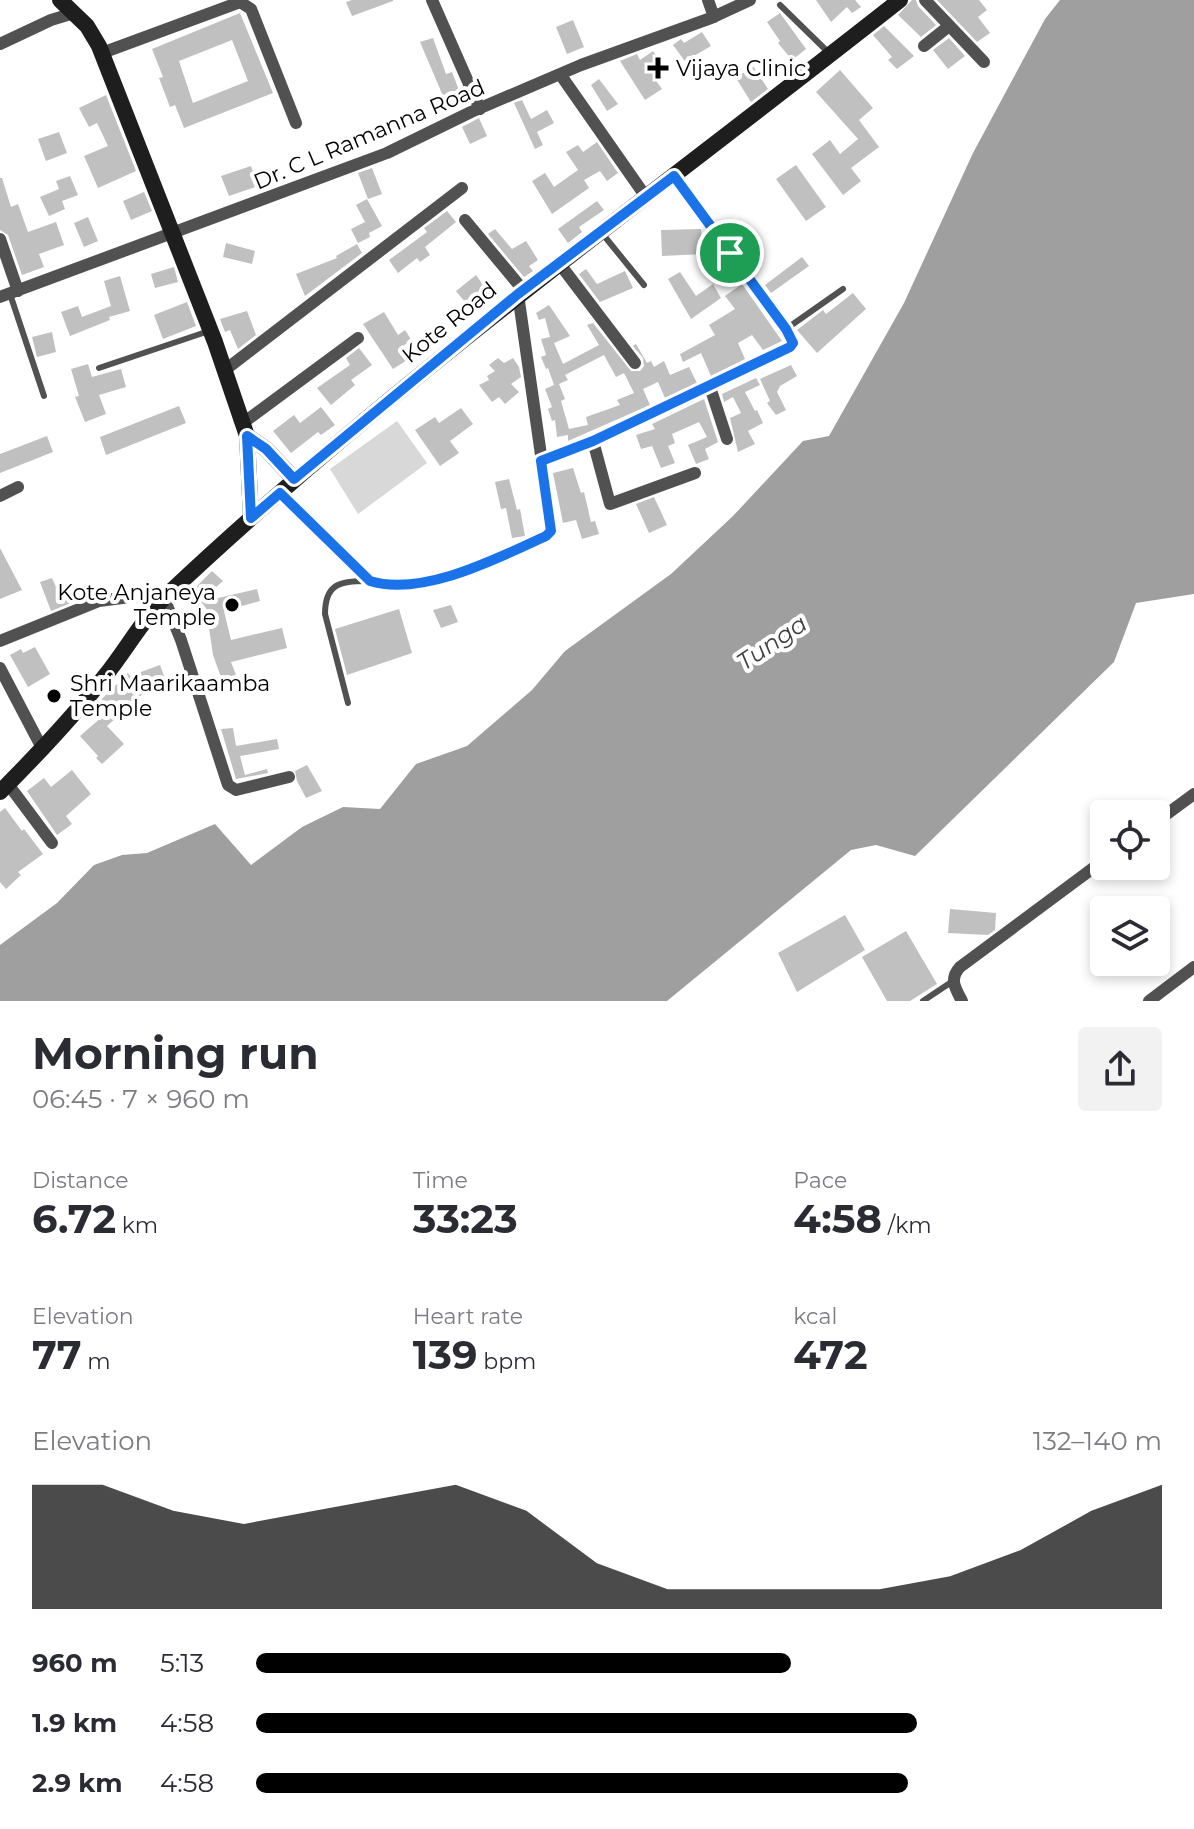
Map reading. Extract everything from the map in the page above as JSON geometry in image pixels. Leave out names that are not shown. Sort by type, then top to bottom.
[{"type":"street","points":[[60,0],[87,26],[102,53],[225,370],[245,429],[251,518]]},
{"type":"street","points":[[432,0],[480,109]]},
{"type":"street","points":[[708,0],[714,17]]},
{"type":"street","name":"Dr. C L Ramanna Road","points":[[9,294],[387,153],[560,74],[714,17],[750,0]]},
{"type":"street","name":"Kote Road","points":[[4,788],[43,750],[106,676],[164,598],[294,479],[521,292],[900,0]]},
{"type":"street","points":[[925,0],[984,62]]},
{"type":"street","points":[[102,53],[244,3],[251,9],[296,123]]},
{"type":"street","points":[[0,44],[51,20],[74,13]]},
{"type":"street","points":[[924,46],[949,26]]},
{"type":"street","points":[[560,74],[646,197]]},
{"type":"street","points":[[541,461],[593,441],[710,387],[793,343],[786,329],[674,176]]},
{"type":"street","points":[[225,370],[462,188]]},
{"type":"street","points":[[280,493],[370,581],[387,587],[467,572],[551,531],[521,292],[465,220]]},
{"type":"street","points":[[0,239],[9,294]]},
{"type":"street","points":[[559,263],[635,363]]},
{"type":"street","points":[[245,429],[358,338]]},
{"type":"street","points":[[710,387],[727,439]]},
{"type":"street","points":[[245,429],[294,479]]},
{"type":"street","points":[[593,441],[610,504],[695,473]]},
{"type":"street","points":[[0,496],[18,487]]},
{"type":"street","points":[[0,641],[99,601],[138,596],[164,598],[181,640],[228,785],[236,790],[289,777]]},
{"type":"street","points":[[0,668],[43,750]]},
{"type":"street","points":[[4,788],[52,843]]},
{"type":"street","points":[[1170,812],[1194,794]]},
{"type":"street","points":[[962,1001],[953,980],[960,967],[1090,870]]},
{"type":"street","points":[[1149,1001],[1194,967]]},
{"type":"lane","points":[[780,5],[830,55]]},
{"type":"lane","points":[[601,232],[644,285]]},
{"type":"lane","points":[[786,329],[843,289]]},
{"type":"lane","points":[[9,294],[44,396]]},
{"type":"lane","points":[[99,368],[210,331]]},
{"type":"lane","points":[[348,703],[325,606],[335,585],[345,581],[370,581]]},
{"type":"lane","points":[[923,1001],[953,980]]},
{"type":"shaded area","points":[[397,421],[427,463],[358,514],[330,469]]},
{"type":"water","name":"Tunga","points":[[1060,0],[1194,0],[1194,594],[1136,603],[1114,662],[915,856],[876,845],[851,850],[667,1001],[0,1001],[0,945],[57,903],[94,865],[122,855],[147,853],[215,824],[251,865],[302,827],[343,807],[380,809],[416,764],[467,746],[532,690],[565,651],[671,574],[733,516],[803,441],[829,436],[904,303],[973,153],[1045,19]]},
{"type":"building","points":[[816,0],[855,0],[861,7],[852,13],[847,7],[831,22]]},
{"type":"building","points":[[912,0],[916,0],[936,25],[921,37],[898,15]]},
{"type":"building","points":[[937,0],[979,0],[987,10],[978,17],[990,33],[977,42]]},
{"type":"building","points":[[393,1],[352,16],[346,2]]},
{"type":"building","points":[[240,13],[273,93],[184,128],[175,105],[170,107],[152,49]],"holes":[[[232,40],[248,81],[193,103],[179,61]]]},
{"type":"building","points":[[780,13],[806,49],[792,60],[767,22]]},
{"type":"building","points":[[573,20],[584,47],[567,54],[556,27]]},
{"type":"building","points":[[884,26],[914,56],[897,69],[888,60],[892,57],[873,35]]},
{"type":"building","points":[[702,32],[711,46],[687,64],[673,45],[681,39],[684,43]]},
{"type":"building","points":[[433,38],[446,74],[452,72],[459,90],[443,96],[420,42]]},
{"type":"building","points":[[949,38],[965,56],[948,69],[933,50]]},
{"type":"building","points":[[653,51],[666,70],[654,78],[662,89],[645,100],[620,61],[637,54],[640,60]]},
{"type":"building","points":[[753,66],[768,89],[751,102],[736,78]]},
{"type":"building","points":[[840,70],[873,108],[859,120],[879,147],[851,168],[861,181],[843,195],[812,154],[830,140],[840,154],[858,139],[816,92]]},
{"type":"building","points":[[599,79],[618,104],[607,111],[591,85]]},
{"type":"building","points":[[106,95],[136,171],[98,188],[84,156],[108,146],[97,123],[89,127],[79,108]]},
{"type":"building","points":[[522,100],[531,119],[547,110],[554,123],[537,132],[543,145],[535,149],[514,103]]},
{"type":"building","points":[[479,118],[487,136],[470,144],[462,127]]},
{"type":"building","points":[[59,132],[67,153],[46,161],[38,139]]},
{"type":"building","points":[[597,142],[618,173],[607,181],[600,171],[584,180],[589,188],[552,214],[532,181],[545,173],[554,187],[578,170],[566,152],[578,145],[583,152]]},
{"type":"building","points":[[796,165],[826,207],[806,221],[776,179]]},
{"type":"building","points":[[251,166],[258,186],[229,196],[221,176]]},
{"type":"building","points":[[372,168],[382,194],[368,199],[358,173]]},
{"type":"building","points":[[70,176],[78,195],[62,201],[65,209],[49,216],[40,197],[59,189],[56,181]]},
{"type":"building","points":[[0,178],[11,207],[18,204],[28,232],[56,222],[64,245],[39,254],[44,267],[22,275],[8,235],[0,230]]},
{"type":"building","points":[[144,192],[152,211],[131,220],[123,201]]},
{"type":"building","points":[[367,199],[382,226],[358,243],[351,229],[365,222],[356,205]]},
{"type":"building","points":[[597,201],[604,210],[579,227],[582,232],[568,243],[558,229]]},
{"type":"building","points":[[447,211],[456,222],[425,247],[430,255],[420,262],[417,258],[398,273],[389,260],[427,232],[424,228]]},
{"type":"building","points":[[88,217],[98,241],[84,247],[74,223]]},
{"type":"building","points":[[495,229],[512,249],[526,241],[538,260],[529,266],[533,271],[524,277],[488,234]]},
{"type":"building","points":[[701,229],[703,254],[662,256],[661,230]]},
{"type":"building","points":[[226,243],[255,251],[252,264],[223,257]]},
{"type":"building","points":[[357,244],[362,253],[305,296],[296,274],[337,258]]},
{"type":"building","points":[[802,257],[809,266],[771,293],[765,285]]},
{"type":"building","points":[[174,267],[178,282],[155,288],[151,274]]},
{"type":"building","points":[[586,269],[597,284],[625,271],[633,288],[600,302],[579,274]]},
{"type":"building","points":[[680,272],[696,296],[713,284],[721,298],[691,319],[668,279]]},
{"type":"building","points":[[476,275],[492,297],[473,312],[456,291]]},
{"type":"building","points":[[120,276],[130,311],[109,317],[110,320],[70,336],[61,312],[78,306],[82,317],[111,306],[104,281]]},
{"type":"building","points":[[742,284],[782,341],[763,350],[752,335],[738,343],[745,359],[711,376],[701,353],[683,362],[680,354],[715,335],[709,325],[735,309],[725,296]]},
{"type":"building","points":[[853,293],[866,309],[817,353],[797,330],[823,310],[826,314]]},
{"type":"building","points":[[187,302],[196,326],[163,339],[154,315]]},
{"type":"building","points":[[549,305],[570,336],[554,343],[563,364],[599,345],[587,325],[593,323],[631,371],[640,371],[644,366],[643,358],[633,346],[636,344],[647,363],[651,361],[654,367],[664,361],[670,375],[689,367],[697,383],[665,398],[658,382],[643,389],[650,405],[568,441],[568,435],[557,437],[555,420],[552,421],[548,409],[552,407],[545,389],[554,385],[541,357],[546,355],[541,339],[550,337],[545,318],[539,320],[536,313]],"holes":[[[604,355],[616,377],[624,373],[634,393],[617,400],[620,405],[586,417],[588,425],[569,429],[561,401],[565,399],[559,384],[568,380],[565,375]]]},
{"type":"building","points":[[247,311],[256,335],[238,349],[230,330],[225,332],[220,319]]},
{"type":"building","points":[[384,312],[398,335],[405,330],[412,341],[404,345],[412,357],[393,369],[363,324]]},
{"type":"building","points":[[52,332],[56,352],[37,357],[32,337]]},
{"type":"building","points":[[359,348],[372,365],[351,380],[355,385],[331,405],[317,388],[350,365],[346,358]]},
{"type":"building","points":[[498,358],[504,363],[513,358],[521,377],[511,384],[519,392],[505,404],[499,397],[492,402],[479,385],[489,380],[487,376],[495,371],[489,365]]},
{"type":"building","points":[[88,364],[92,377],[121,369],[126,387],[99,395],[106,414],[85,422],[75,397],[79,396],[71,369]]},
{"type":"building","points":[[791,365],[797,376],[780,386],[777,392],[786,410],[776,415],[767,403],[770,401],[760,379]]},
{"type":"building","points":[[756,378],[760,385],[745,392],[763,423],[748,431],[755,444],[738,452],[730,418],[741,413],[733,397],[724,402],[722,394]]},
{"type":"building","points":[[704,399],[718,442],[705,449],[709,459],[696,464],[688,445],[707,437],[699,422],[672,434],[675,443],[668,446],[675,463],[661,468],[652,446],[641,449],[636,435],[655,429],[652,424]]},
{"type":"building","points":[[179,406],[186,423],[106,455],[100,437]]},
{"type":"building","points":[[321,407],[335,425],[321,435],[318,432],[291,453],[273,431],[294,415],[300,423]]},
{"type":"building","points":[[461,408],[473,424],[450,441],[459,453],[440,466],[415,430],[435,417],[439,423]]},
{"type":"building","points":[[47,436],[53,452],[0,473],[0,454]]},
{"type":"building","points":[[573,468],[581,493],[584,492],[591,522],[595,521],[599,534],[582,539],[576,520],[563,523],[553,473]]},
{"type":"building","points":[[509,479],[517,510],[520,509],[525,536],[512,538],[506,508],[501,509],[495,482]]},
{"type":"building","points":[[654,497],[667,525],[649,533],[636,504]]},
{"type":"building","points":[[0,548],[22,590],[0,599]]},
{"type":"building","points":[[212,571],[223,581],[200,601],[192,591]]},
{"type":"building","points":[[52,578],[58,591],[70,588],[76,601],[51,611],[40,582]]},
{"type":"building","points":[[257,589],[260,601],[224,611],[231,640],[282,628],[287,648],[231,662],[236,675],[222,680],[213,655],[206,608],[201,602]]},
{"type":"building","points":[[451,605],[458,622],[441,628],[433,610]]},
{"type":"building","points":[[399,609],[412,653],[347,675],[335,629]]},
{"type":"building","points":[[35,647],[50,674],[28,687],[10,655]]},
{"type":"building","points":[[160,665],[164,676],[138,684],[146,691],[107,726],[124,744],[102,764],[80,736],[103,716],[94,707],[128,673],[130,676]]},
{"type":"building","points":[[233,728],[236,746],[277,739],[279,749],[240,756],[245,775],[267,769],[268,773],[236,779],[221,729]]},
{"type":"building","points":[[307,765],[322,791],[306,798],[295,771]]},
{"type":"building","points":[[72,770],[91,794],[66,816],[72,824],[57,835],[27,791],[44,778],[51,787]]},
{"type":"building","points":[[5,808],[43,854],[18,872],[21,875],[6,889],[0,882],[0,812]]},
{"type":"building","points":[[950,909],[996,913],[995,930],[988,935],[948,933]]},
{"type":"building","points":[[845,915],[865,950],[797,992],[778,953]]},
{"type":"building","points":[[906,931],[937,984],[910,1001],[887,1001],[862,957]]},
{"type":"place","name":"Vijaya Clinic","points":[[658,68]]},
{"type":"place","name":"Kote Anjaneya Temple","points":[[232,605]]},
{"type":"place","name":"Shri Maarikaamba Temple","points":[[54,696]]},
{"type":"route","points":[[674,176],[730,253],[793,343],[710,387],[593,441],[541,461],[551,525],[551,531],[546,536],[467,572],[387,587],[370,581],[280,493],[251,518],[247,436],[266,449],[294,479],[518,294],[674,176]]}]
